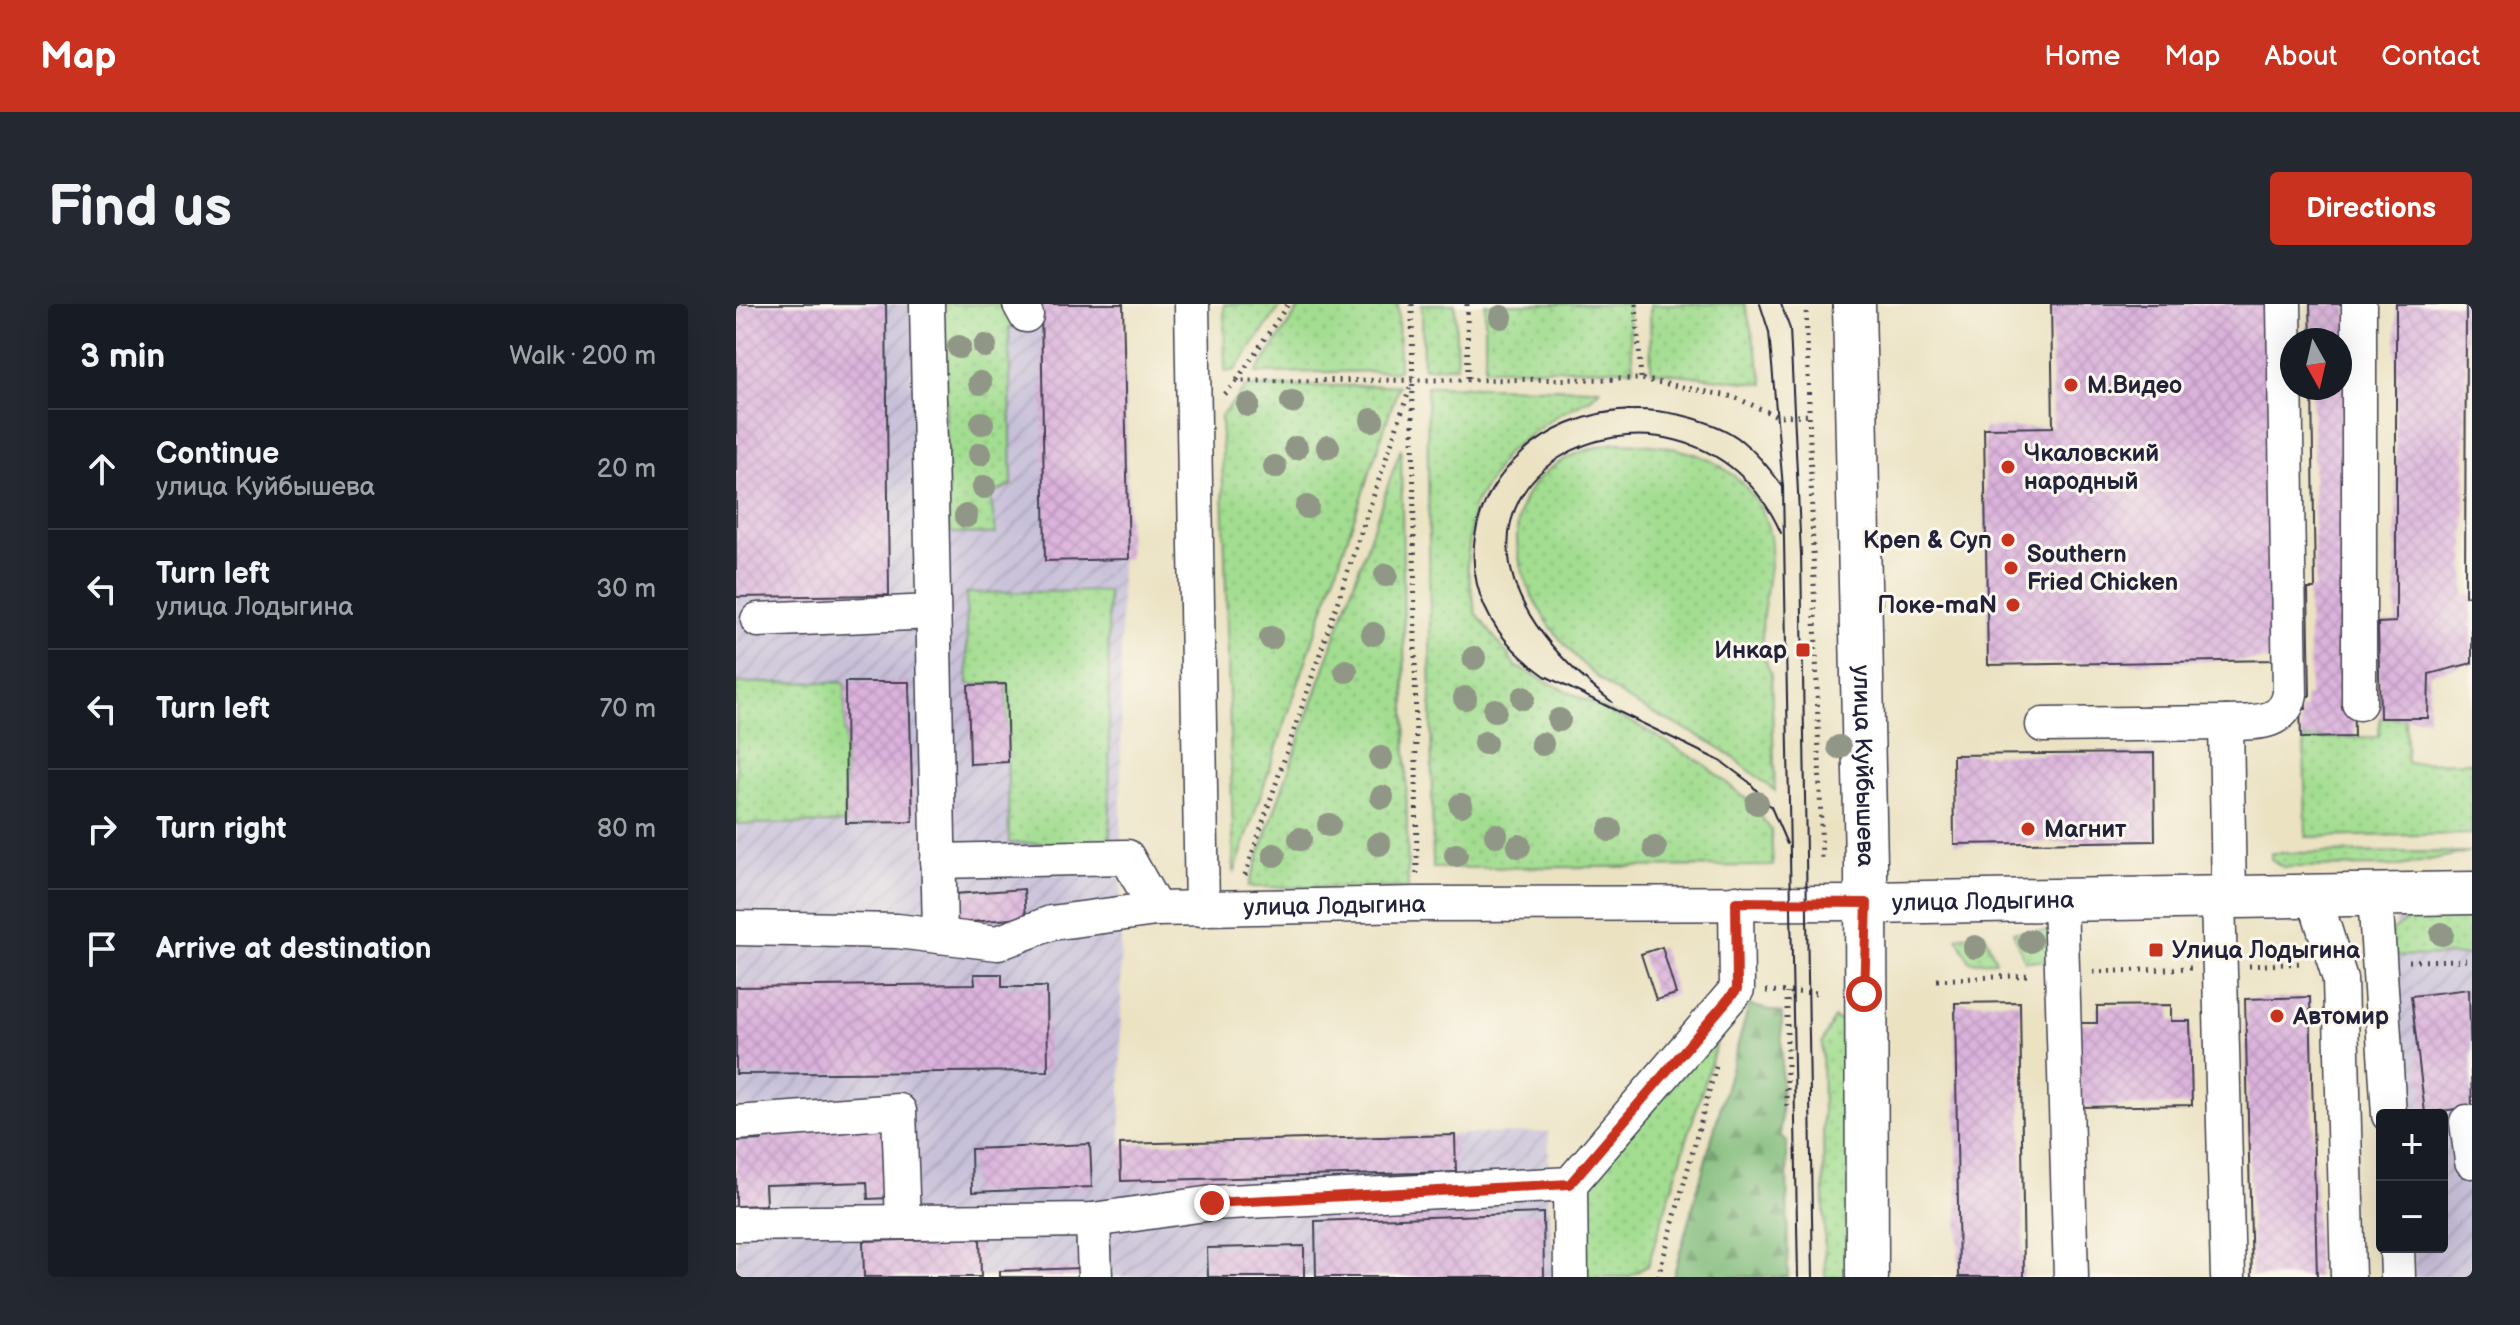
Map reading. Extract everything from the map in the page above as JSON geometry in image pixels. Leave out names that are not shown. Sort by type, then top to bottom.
[{"type":"main road","name":"улица Куйбышева","points":[[1854,304],[1867,903],[1867,1277]]},
{"type":"main road","name":"улица Лодыгина","points":[[1867,903],[2472,893]]},
{"type":"street","points":[[927,304],[940,936]]},
{"type":"street","points":[[1192,304],[1218,909]]},
{"type":"street","points":[[2043,725],[2259,722],[2278,716],[2288,708],[2284,304]]},
{"type":"street","points":[[2359,304],[2359,703]]},
{"type":"street","points":[[758,620],[932,612]]},
{"type":"street","points":[[2226,723],[2224,897],[2228,1277]]},
{"type":"street","points":[[938,861],[1127,857],[1156,909]]},
{"type":"street","points":[[2375,894],[2389,1109]]},
{"type":"street","points":[[2314,896],[2340,979],[2348,1277]]},
{"type":"street","points":[[2060,900],[2071,1277]]},
{"type":"street","points":[[1571,1277],[1570,1184],[1737,989],[1736,902]]},
{"type":"street","name":"улица Лодыгина","points":[[736,928],[897,931],[998,943],[1051,923],[1156,909],[1417,904],[1867,903]]},
{"type":"street","points":[[736,1123],[899,1111],[903,1222]]},
{"type":"street","points":[[2467,1122],[2472,1161]]},
{"type":"street","points":[[736,1224],[1093,1220],[1212,1203],[1570,1184]]},
{"type":"street","points":[[1093,1220],[1095,1277]]},
{"type":"street","points":[[2397,1253],[2398,1277]]},
{"type":"path","points":[[1196,424],[1237,381],[1288,304]]},
{"type":"path","points":[[1412,304],[1417,904]]},
{"type":"path","points":[[1467,304],[1468,380]]},
{"type":"path","points":[[1636,304],[1641,379]]},
{"type":"path","points":[[1806,304],[1812,415],[1822,861]]},
{"type":"path","points":[[1237,381],[1641,379],[1734,397],[1777,416],[1812,415]]},
{"type":"path","points":[[1218,909],[1413,380]]},
{"type":"path","points":[[1737,989],[1821,993]]},
{"type":"path","points":[[1787,993],[1787,1106]]},
{"type":"path","points":[[1658,1277],[1721,1049]]},
{"type":"shaded area","points":[[736,304],[1121,304],[1121,1144],[1549,1132],[1548,1209],[1556,1277],[736,1277]]},
{"type":"shaded area","points":[[2472,917],[2472,1277],[2414,1277],[2413,1253],[2448,1253],[2448,1109],[2406,1109],[2396,918]]},
{"type":"green space","points":[[942,304],[1010,304],[1019,318],[1009,328],[1012,485],[990,495],[996,534],[952,533],[949,524]]},
{"type":"green space","points":[[1224,304],[1282,304],[1235,370],[1225,372]]},
{"type":"green space","points":[[1302,304],[1398,304],[1399,371],[1256,373]]},
{"type":"green space","points":[[1422,304],[1455,304],[1457,366],[1423,368]]},
{"type":"green space","points":[[1485,304],[1628,304],[1633,369],[1485,369]]},
{"type":"green space","points":[[1650,304],[1745,304],[1764,384],[1651,371]]},
{"type":"green space","points":[[1399,385],[1234,874],[1221,416],[1246,387]]},
{"type":"green space","points":[[1427,386],[1600,389],[1590,399],[1556,416],[1507,452],[1473,507],[1467,566],[1476,613],[1517,667],[1639,726],[1704,764],[1752,804],[1771,830],[1773,866],[1433,868]]},
{"type":"green space","points":[[1614,443],[1677,449],[1715,463],[1746,488],[1762,511],[1771,547],[1762,630],[1765,660],[1771,674],[1775,791],[1721,749],[1636,704],[1603,682],[1563,643],[1532,594],[1522,568],[1517,542],[1524,500],[1532,486],[1555,465],[1583,451]]},
{"type":"green space","points":[[1401,448],[1408,888],[1248,887]]},
{"type":"green space","points":[[1108,591],[1110,843],[1009,843],[1006,684],[968,685],[966,593]]},
{"type":"green space","points":[[845,682],[846,823],[736,824],[736,683]]},
{"type":"green space","points":[[2380,718],[2405,718],[2407,763],[2472,762],[2472,834],[2306,837],[2304,738],[2379,737]]},
{"type":"green space","points":[[2469,852],[2400,866],[2283,867],[2271,859],[2271,853]]},
{"type":"green space","points":[[2411,917],[2472,917],[2472,955],[2389,956],[2392,931]]},
{"type":"green space","points":[[2051,931],[2053,961],[2025,961],[2013,932]]},
{"type":"green space","points":[[1984,932],[1996,961],[1970,962],[1957,937]]},
{"type":"green space","points":[[1749,1005],[1782,1013],[1781,1136],[1787,1142],[1788,1277],[1673,1277]]},
{"type":"green space","points":[[1727,1010],[1648,1265],[1629,1277],[1578,1277],[1579,1180]]},
{"type":"green space","points":[[1834,1018],[1853,1027],[1857,1277],[1825,1277],[1822,1043]]},
{"type":"building","points":[[736,304],[886,304],[889,595],[736,597]]},
{"type":"building","points":[[1041,304],[1123,304],[1129,559],[1045,561]]},
{"type":"building","points":[[2051,304],[2270,304],[2276,660],[1988,665],[1984,428],[2053,427]]},
{"type":"building","points":[[2310,304],[2347,304],[2347,328],[2311,328]]},
{"type":"building","points":[[2396,304],[2466,304],[2465,596],[2472,595],[2472,663],[2429,674],[2428,718],[2380,718],[2378,623],[2396,622]]},
{"type":"building","points":[[2312,400],[2349,400],[2354,737],[2301,738],[2300,709],[2306,709],[2305,696],[2310,696],[2308,589],[2315,589]]},
{"type":"building","points":[[845,682],[909,682],[913,822],[846,823]]},
{"type":"building","points":[[1006,684],[1008,762],[970,764],[968,685]]},
{"type":"building","points":[[2154,753],[2155,841],[1954,844],[1953,755]]},
{"type":"building","points":[[1024,889],[1026,918],[955,923],[954,894]]},
{"type":"building","points":[[1662,947],[1676,994],[1656,1000],[1641,954]]},
{"type":"building","points":[[974,974],[1002,974],[1002,987],[1047,987],[1048,1071],[736,1074],[736,987],[975,984]]},
{"type":"building","points":[[2469,989],[2472,1107],[2425,1109],[2411,996]]},
{"type":"building","points":[[2310,997],[2317,1277],[2252,1277],[2245,999]]},
{"type":"building","points":[[2020,1002],[2024,1277],[1959,1277],[1955,1003]]},
{"type":"building","points":[[2171,1005],[2171,1021],[2190,1021],[2192,1105],[2080,1107],[2078,1023],[2097,1023],[2097,1006]]},
{"type":"building","points":[[887,1120],[889,1198],[868,1199],[867,1182],[765,1185],[766,1205],[736,1206],[736,1141],[762,1140],[761,1124]]},
{"type":"building","points":[[1455,1135],[1456,1172],[1121,1181],[1120,1144]]},
{"type":"building","points":[[1090,1144],[1092,1187],[972,1192],[971,1149]]},
{"type":"building","points":[[1543,1213],[1544,1277],[1316,1277],[1315,1221]]},
{"type":"building","points":[[980,1238],[981,1277],[864,1277],[863,1241]]},
{"type":"building","points":[[1304,1246],[1304,1277],[1208,1277],[1207,1248]]},
{"type":"building","points":[[1080,1268],[1080,1277],[1000,1277],[1000,1271]]},
{"type":"tram line","points":[[1760,304],[1769,332],[1783,487],[1798,1277]]},
{"type":"tram line","points":[[1781,304],[1790,329],[1801,554],[1813,1277]]},
{"type":"tram line","points":[[1783,487],[1753,451],[1721,428],[1681,415],[1621,411],[1567,424],[1523,452],[1492,490],[1475,535],[1477,583],[1499,632],[1545,676],[1722,762],[1749,782],[1771,807],[1787,844]]},
{"type":"tram line","points":[[1612,702],[1536,625],[1509,556],[1520,499],[1558,458],[1614,438],[1677,440],[1736,471],[1781,533]]},
{"type":"place","name":"М.Видео","points":[[2071,385]]},
{"type":"place","name":"Чкаловский народный","points":[[2008,467]]},
{"type":"place","name":"Креп & Суп","points":[[2008,540]]},
{"type":"place","name":"Southern Fried Chicken","points":[[2011,568]]},
{"type":"place","name":"Поке-maN","points":[[2013,605]]},
{"type":"place","name":"Инкар","points":[[1803,650]]},
{"type":"place","name":"Магнит","points":[[2028,829]]},
{"type":"place","name":"Улица Лодыгина","points":[[2156,950]]},
{"type":"place","name":"Автомир","points":[[2277,1016]]},
{"type":"route","points":[[1212,1203],[1570,1184],[1737,989],[1736,902],[1867,903],[1864,994]]}]
